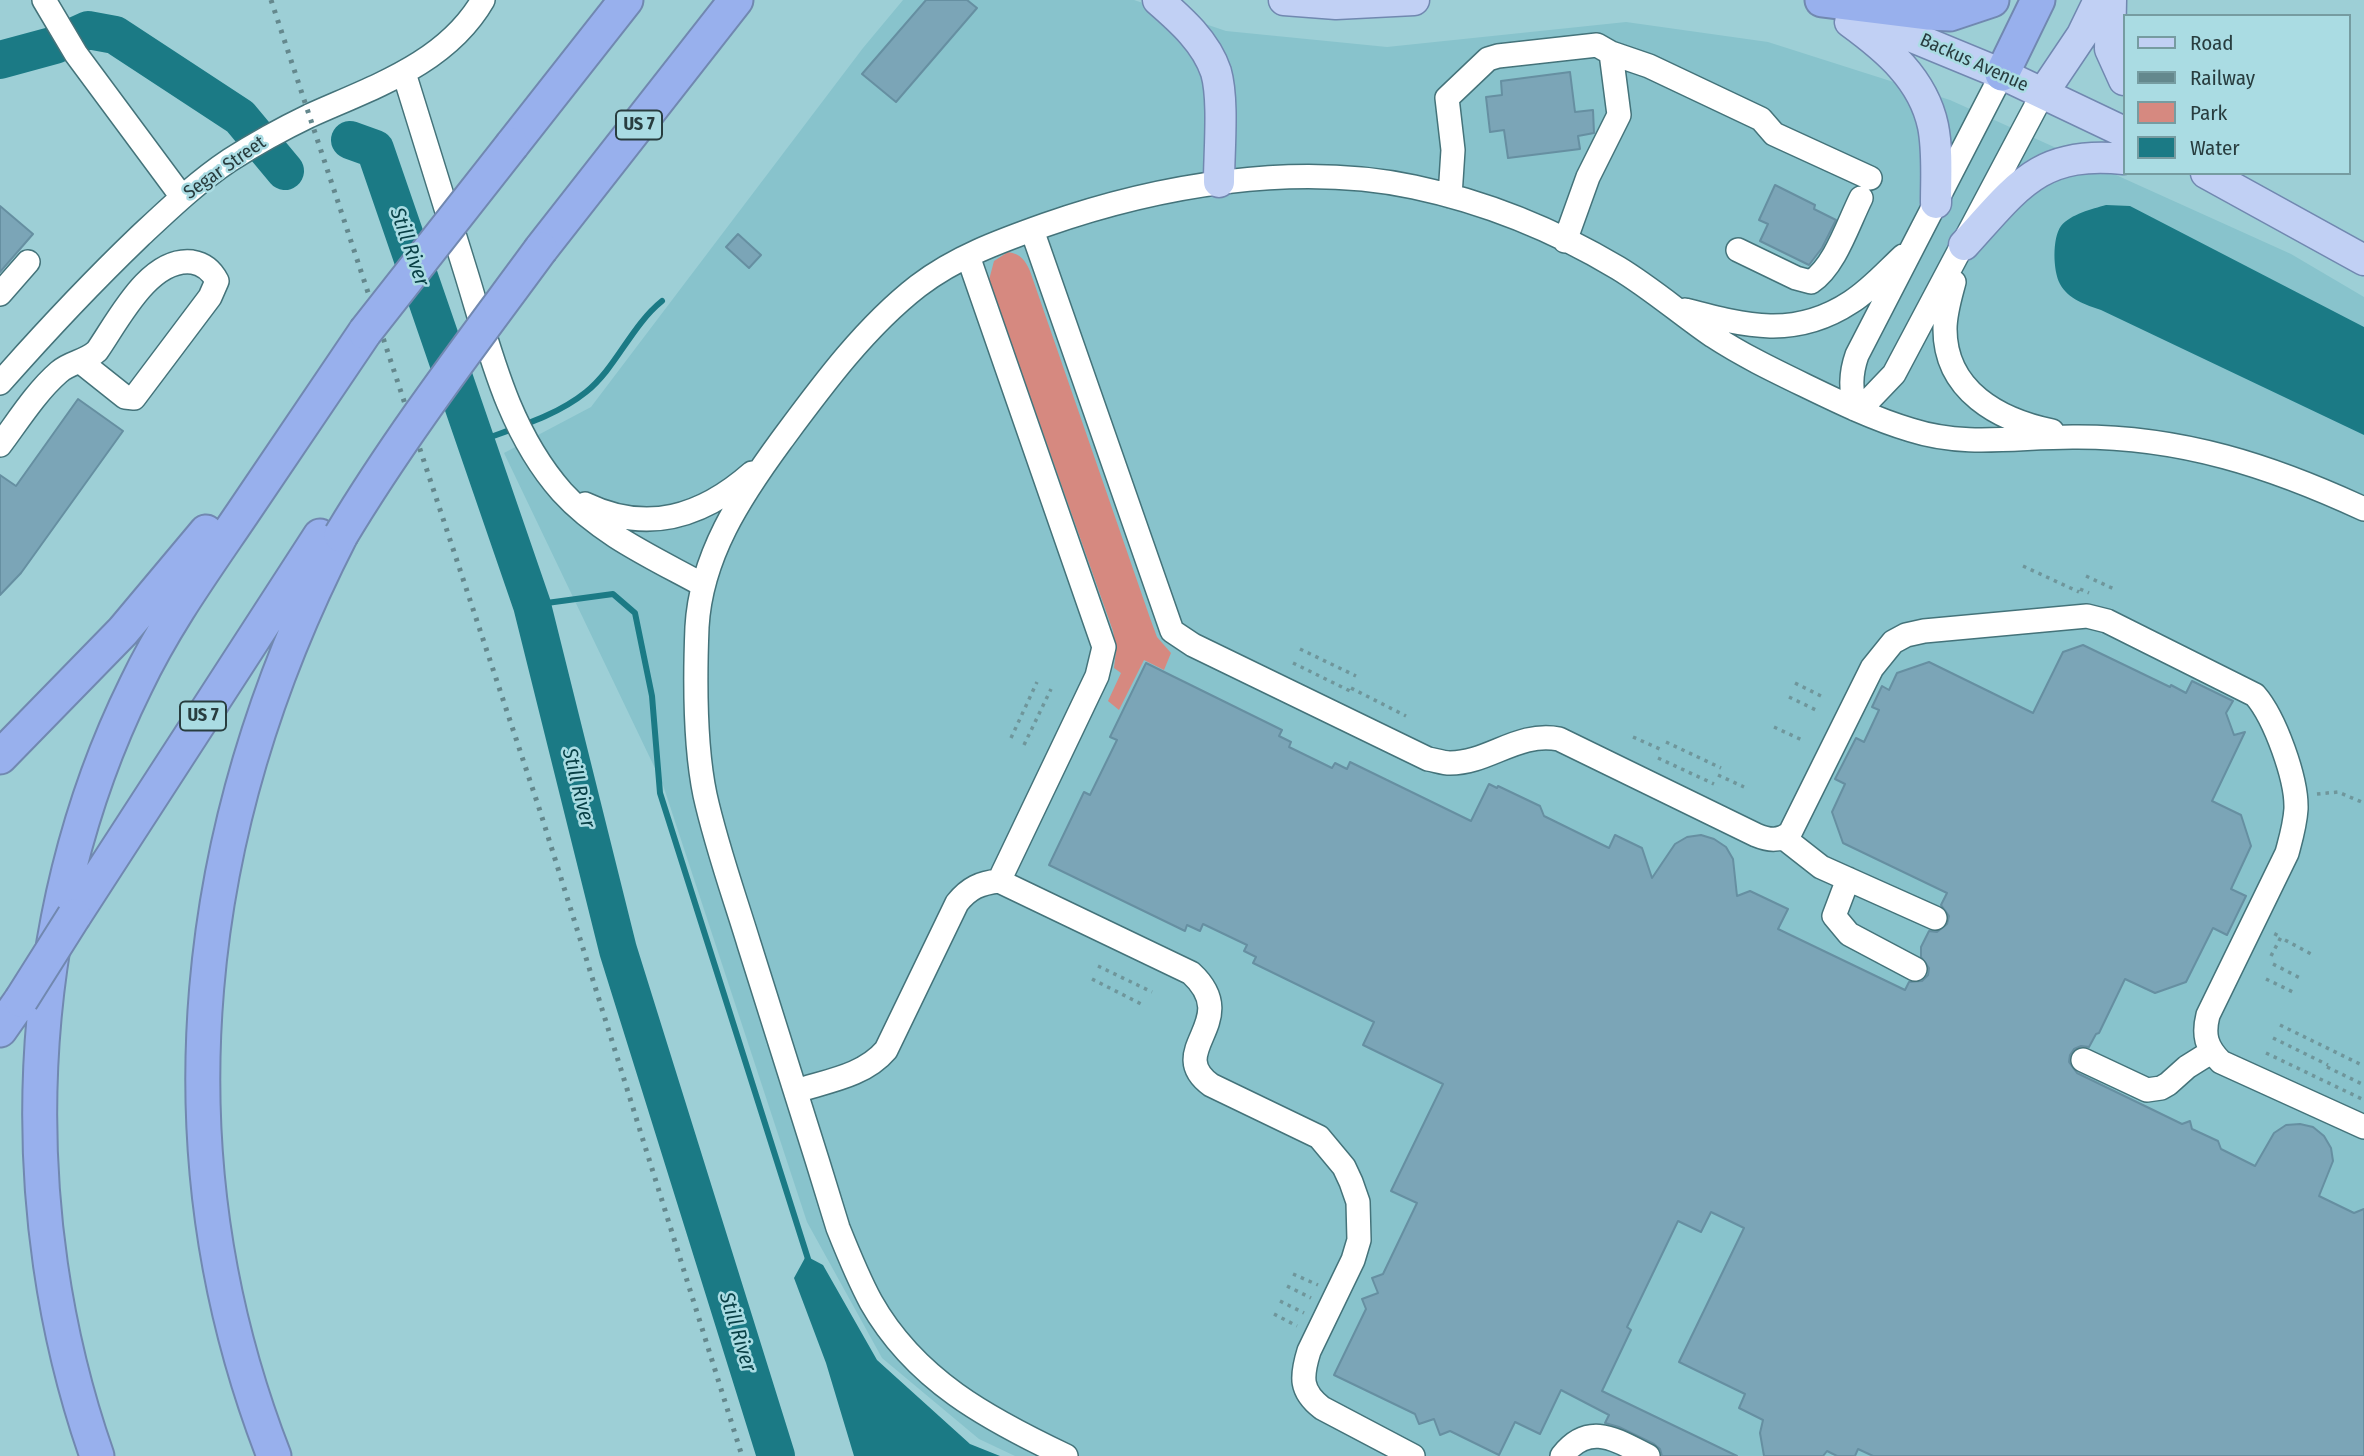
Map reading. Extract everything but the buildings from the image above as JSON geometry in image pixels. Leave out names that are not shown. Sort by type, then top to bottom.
[{"type":"highway","points":[[97,1456],[57,1309],[47,1244],[41,1181],[41,1057],[57,930],[82,820],[107,749],[136,684],[180,606],[290,435],[365,332],[626,0]]},
{"type":"highway","name":"US 7","points":[[0,1030],[337,526],[378,475],[418,415],[541,249],[736,0]]},
{"type":"highway","points":[[1821,0],[1950,14],[1992,0]]},
{"type":"highway","points":[[2001,74],[2038,0]]},
{"type":"highway","points":[[0,757],[123,631],[290,435]]},
{"type":"highway","points":[[274,1456],[244,1370],[227,1304],[215,1238],[203,1100],[207,971],[227,841],[244,777],[289,646],[337,526]]},
{"type":"main road","points":[[1158,0],[1195,36],[1215,71],[1219,89],[1219,182]]},
{"type":"main road","points":[[1284,0],[1414,0]]},
{"type":"main road","points":[[1821,0],[1880,45],[1916,85],[1927,107],[1933,128],[1936,203]]},
{"type":"main road","name":"Backus Avenue","points":[[1821,0],[2001,74],[2122,131]]},
{"type":"main road","points":[[2043,93],[2082,34],[2099,0]]},
{"type":"main road","points":[[2111,0],[2110,49],[2122,76]]},
{"type":"main road","points":[[1964,245],[2001,204],[2039,171],[2059,162],[2079,158],[2122,159]]},
{"type":"main road","points":[[2210,175],[2364,260]]},
{"type":"street","points":[[44,0],[76,54],[182,197]]},
{"type":"street","name":"Segar Street","points":[[0,383],[91,284],[182,197],[229,161],[279,131],[404,73],[433,56],[457,34],[483,0]]},
{"type":"street","points":[[1450,196],[1453,150],[1447,98],[1488,59],[1597,45],[1611,53],[1649,66],[1760,119],[1774,134],[1866,188],[1830,262],[1821,275],[1811,282],[1777,270],[1738,250]]},
{"type":"street","points":[[1565,241],[1588,177],[1619,115],[1611,53]]},
{"type":"street","points":[[404,73],[509,407],[525,439],[562,492],[584,513],[611,533],[703,585]]},
{"type":"street","points":[[1855,409],[1851,388],[1857,355],[2001,74]]},
{"type":"street","points":[[1855,409],[1871,398],[1894,374],[2043,93]]},
{"type":"street","points":[[1066,1456],[987,1417],[937,1381],[913,1359],[891,1333],[871,1302],[838,1228],[705,796],[701,767],[698,619],[703,585],[714,551],[728,522],[768,459],[869,331],[916,288],[943,269],[1032,230],[1116,204],[1219,182],[1288,178],[1356,180],[1409,186],[1508,215],[1620,270],[1738,352],[1855,409],[1911,430],[1945,439],[2006,441],[2076,436]]},
{"type":"street","points":[[1032,230],[1172,631],[1181,639],[1428,759],[1451,763],[1530,738],[1544,736],[1559,739],[1768,840],[1783,838],[1790,833],[1872,668],[1893,642],[1906,635],[1923,631],[2087,616],[2107,621],[2255,695],[2271,716],[2293,782],[2296,806],[2293,831],[2287,853],[2208,1015],[2206,1041],[2211,1052],[2221,1062],[2364,1127]]},
{"type":"street","points":[[1673,307],[1740,324],[1766,327],[1791,326],[1813,321],[1852,302],[1915,244]]},
{"type":"street","points":[[1964,245],[1945,327],[1947,349],[1954,370],[1967,390],[1985,405],[2008,418],[2036,428],[2076,436],[2150,442],[2245,461],[2303,481],[2364,509]]},
{"type":"street","points":[[968,256],[1104,647],[1097,676],[999,881]]},
{"type":"street","points":[[0,294],[28,262]]},
{"type":"street","points":[[0,445],[52,379],[66,366],[81,362],[97,351],[142,286],[156,273],[179,263],[189,262],[199,264],[213,274],[217,281],[210,297],[134,398],[125,397],[81,362]]},
{"type":"street","points":[[562,492],[588,506],[612,514],[638,520],[661,520],[683,515],[705,505],[727,492],[768,459]]},
{"type":"street","points":[[1783,838],[1821,867],[1935,918]]},
{"type":"street","points":[[1848,879],[1834,916],[1849,934],[1915,970]]},
{"type":"street","points":[[796,1091],[862,1070],[875,1062],[886,1050],[957,903],[976,886],[999,881],[1191,974],[1203,985],[1210,997],[1207,1025],[1195,1054],[1201,1078],[1319,1137],[1338,1159],[1358,1202],[1359,1240],[1353,1260],[1309,1352],[1304,1366],[1304,1387],[1310,1399],[1322,1408],[1413,1456]]},
{"type":"street","points":[[2083,1060],[2147,1090],[2168,1084],[2211,1052]]},
{"type":"street","points":[[1562,1456],[1577,1441],[1596,1436],[1611,1438],[1648,1456]]},
{"type":"path","points":[[2023,566],[2078,592]]},
{"type":"path","points":[[2086,576],[2114,589]]},
{"type":"path","points":[[1300,649],[1356,676]]},
{"type":"path","points":[[1293,663],[1406,716]]},
{"type":"path","points":[[1011,738],[1037,682]]},
{"type":"path","points":[[1795,683],[1823,696]]},
{"type":"path","points":[[1024,745],[1051,689]]},
{"type":"path","points":[[1789,697],[1816,710]]},
{"type":"path","points":[[1774,727],[1802,740]]},
{"type":"path","points":[[1633,737],[1662,750]]},
{"type":"path","points":[[1666,742],[1721,768]]},
{"type":"path","points":[[1658,758],[1713,784]]},
{"type":"path","points":[[1718,775],[1744,787]]},
{"type":"path","points":[[2308,795],[2338,792],[2364,803]]},
{"type":"path","points":[[2265,929],[2281,937],[2271,956]]},
{"type":"path","points":[[2285,940],[2313,955]]},
{"type":"path","points":[[2273,964],[2302,979]]},
{"type":"path","points":[[1098,966],[1152,992]]},
{"type":"path","points":[[1092,979],[1145,1006]]},
{"type":"path","points":[[2266,979],[2295,993]]},
{"type":"path","points":[[2280,1024],[2364,1066]]},
{"type":"path","points":[[2273,1038],[2364,1085]]},
{"type":"path","points":[[2266,1053],[2364,1100]]},
{"type":"path","points":[[1293,1274],[1320,1286]]},
{"type":"path","points":[[1287,1286],[1313,1299]]},
{"type":"path","points":[[1280,1301],[1306,1314]]},
{"type":"path","points":[[1274,1314],[1299,1327]]},
{"type":"shaded area","points":[[903,0],[1134,0],[1226,31],[1387,47],[1626,22],[1768,42],[1950,100],[2291,254],[2364,297],[2364,1456],[1015,1456],[979,1439],[882,1358],[807,1222],[663,785],[504,453],[591,407],[863,48]]},
{"type":"green space","points":[[1008,252],[1022,258],[1030,271],[1157,637],[1171,653],[1164,670],[1144,660],[1119,710],[1108,701],[1121,673],[1114,668],[1116,650],[1113,631],[989,280],[994,261]]},
{"type":"water","points":[[2106,205],[2130,206],[2364,327],[2364,435],[2084,304],[2068,294],[2060,284],[2056,271],[2054,255],[2058,231],[2070,218]]},
{"type":"water","points":[[806,1256],[823,1265],[877,1360],[970,1444],[1000,1456],[854,1456],[826,1363],[794,1278]]},
{"type":"waterway","name":"Still River","points":[[0,60],[55,45],[88,30],[115,35],[240,117],[285,171]]},
{"type":"waterway","name":"Still River","points":[[350,140],[375,149],[532,605],[618,950],[776,1456]]},
{"type":"waterway","points":[[477,442],[548,415],[586,392],[606,371],[641,322],[662,301]]},
{"type":"waterway","points":[[532,605],[613,594],[635,613],[652,696],[660,793],[809,1262]]},
{"type":"railway","points":[[271,0],[540,811],[742,1456]]}]
